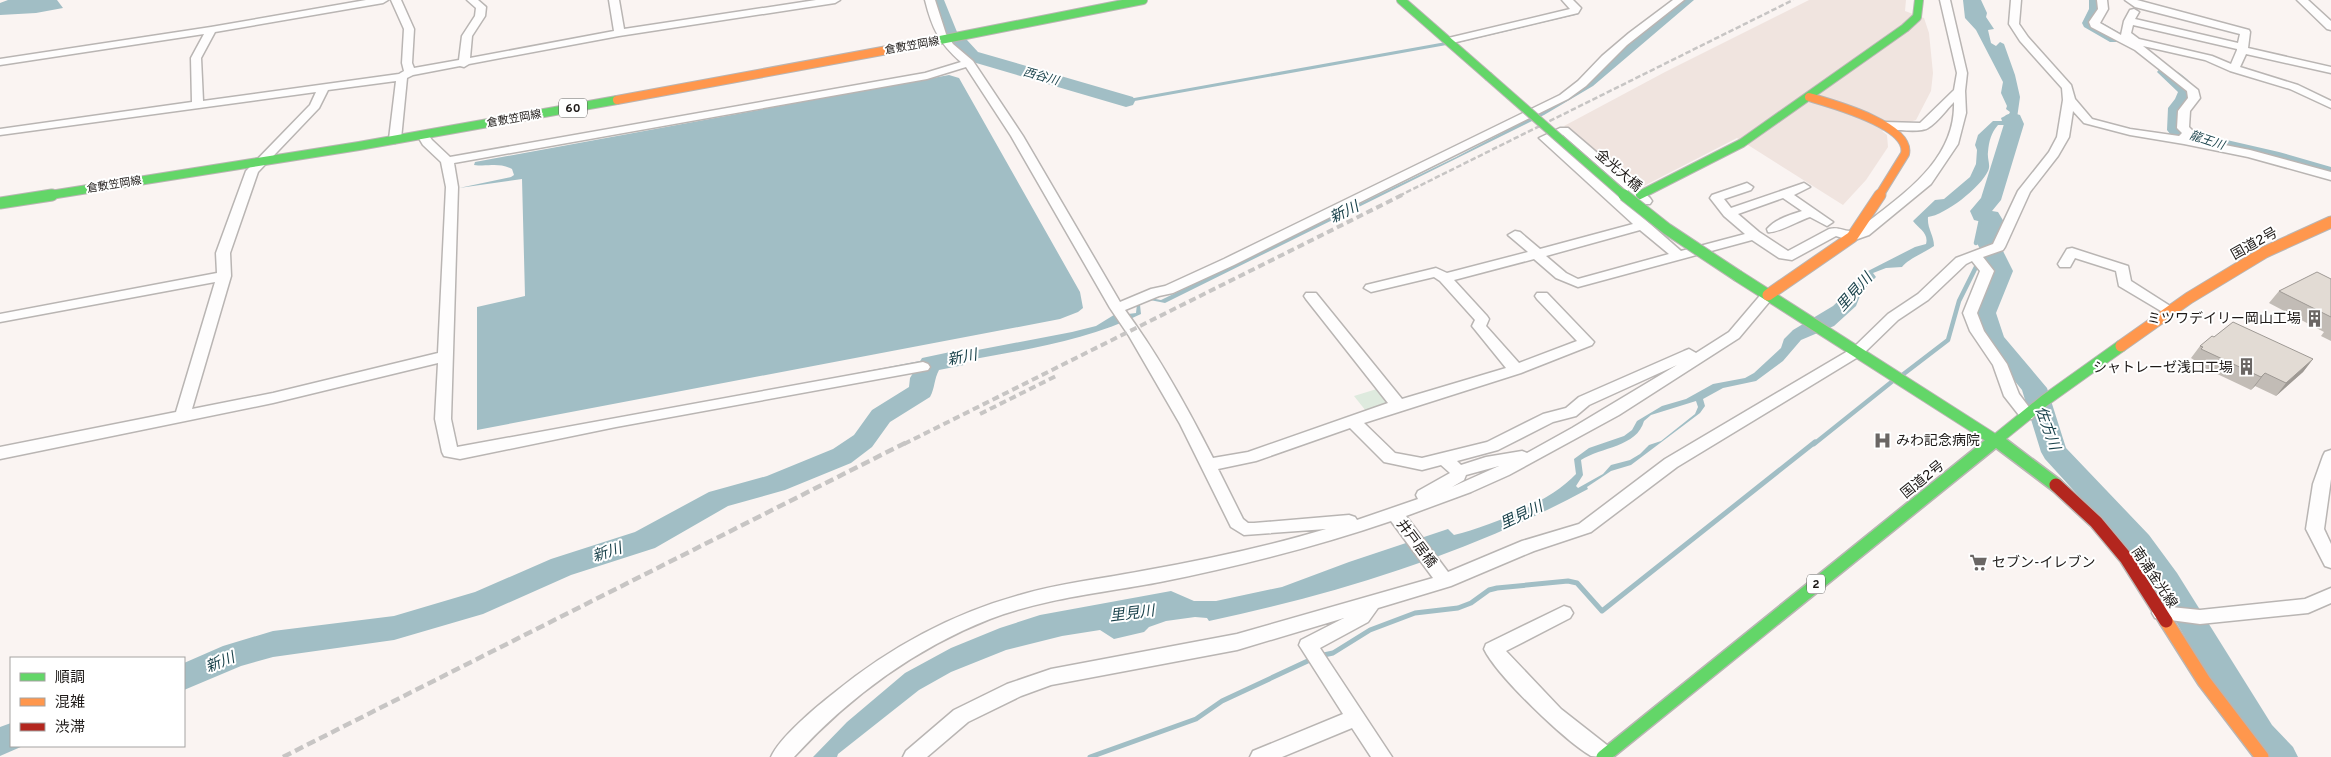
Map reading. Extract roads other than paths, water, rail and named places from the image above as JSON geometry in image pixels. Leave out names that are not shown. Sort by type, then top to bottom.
[{"type":"main road","name":"倉敷笠岡線","points":[[0,203],[396,140],[945,40],[1143,0]]},
{"type":"main road","name":"金光大橋","points":[[1401,0],[1638,207],[1681,239],[1858,351]]},
{"type":"main road","points":[[1640,195],[1742,143],[1809,97],[1906,28],[1917,17],[1919,0]]},
{"type":"main road","points":[[1774,299],[1852,237],[1902,161],[1906,151],[1903,141],[1897,133],[1884,125],[1809,97]]},
{"type":"main road","name":"国道2号","points":[[1604,756],[2029,413],[2171,311],[2265,252],[2331,222]]},
{"type":"main road","name":"南浦金光線","points":[[1858,351],[2041,472],[2096,522],[2126,558],[2204,681],[2262,757]]},
{"type":"street","points":[[0,62],[211,30],[319,5],[383,0]]},
{"type":"street","points":[[396,0],[409,29],[406,74],[396,140]]},
{"type":"street","points":[[464,64],[467,36],[480,16],[481,8],[472,0]]},
{"type":"street","points":[[614,0],[619,34]]},
{"type":"street","points":[[747,15],[750,0]]},
{"type":"street","points":[[0,132],[324,88],[464,64],[619,34],[835,0]]},
{"type":"street","points":[[930,0],[934,16],[945,40],[969,63],[1017,136],[1117,308],[1136,335],[1188,424],[1237,522],[1244,528],[1373,519]]},
{"type":"street","points":[[1450,42],[1574,11],[1576,8],[1567,0]]},
{"type":"street","points":[[1117,308],[1156,292],[1168,290],[1229,262],[1564,97],[1584,84],[1606,58],[1628,38],[1679,0]]},
{"type":"street","points":[[1747,187],[1716,198],[1729,213],[1754,235],[1784,255],[1792,256],[1834,232],[1852,237],[1876,223],[1927,181],[1952,144],[1960,113],[1959,91],[1962,73],[1945,0]]},
{"type":"street","points":[[913,757],[961,716],[1014,690],[1050,677],[1237,642],[1372,602],[1528,546],[1585,528],[1620,504],[1671,464],[1858,351],[1893,317],[1923,297],[1961,261],[1985,251],[2024,191],[2054,153],[2064,133],[2069,100],[2067,88],[2024,39],[2014,24],[2016,0]]},
{"type":"street","points":[[2102,0],[2102,9],[2094,22],[2095,25],[2139,48],[2192,90],[2194,98],[2184,111],[2184,136]]},
{"type":"street","points":[[2302,0],[2331,27]]},
{"type":"street","points":[[2234,68],[2242,48],[2245,32],[2134,2],[2126,34],[2135,41],[2208,58],[2234,68],[2294,87],[2331,105]]},
{"type":"street","points":[[2129,21],[2331,70]]},
{"type":"street","points":[[198,104],[196,58],[211,30]]},
{"type":"street","points":[[447,161],[927,76],[969,63]]},
{"type":"street","points":[[183,415],[224,276],[223,253],[252,171],[315,106],[324,88]]},
{"type":"street","points":[[1884,125],[1924,126],[1959,91]]},
{"type":"street","points":[[2069,100],[2088,121],[2130,132],[2184,136],[2331,176]]},
{"type":"street","points":[[2064,133],[2088,121]]},
{"type":"street","points":[[1678,256],[1544,138],[1564,130],[1658,211],[1710,247]]},
{"type":"street","points":[[423,134],[427,142],[447,161],[452,187],[443,419],[450,452],[460,453],[607,424],[923,367]]},
{"type":"street","points":[[1729,213],[1804,187]]},
{"type":"street","points":[[1785,194],[1827,222]]},
{"type":"street","points":[[1619,206],[1640,195]]},
{"type":"street","points":[[1773,230],[1788,220],[1812,212]]},
{"type":"street","points":[[1445,278],[1642,225]]},
{"type":"street","points":[[1515,235],[1564,277],[1578,283],[1754,235]]},
{"type":"street","points":[[1985,251],[1987,271],[1970,313],[1977,331],[2000,364],[2012,396],[2029,413]]},
{"type":"street","points":[[2065,264],[2072,252],[2122,269],[2124,283],[2171,311]]},
{"type":"street","points":[[1371,288],[1436,272],[1445,278],[1482,319],[1479,326],[1516,370]]},
{"type":"street","points":[[0,318],[224,276]]},
{"type":"street","points":[[1311,296],[1398,405]]},
{"type":"street","points":[[1208,465],[1250,457],[1398,405],[1414,402],[1516,370],[1587,342],[1542,296]]},
{"type":"street","points":[[781,757],[831,707],[863,680],[923,641],[971,619],[1021,602],[1062,592],[1247,557],[1399,512],[1458,491],[1530,458],[1579,432],[1720,345],[1774,299]]},
{"type":"street","points":[[1353,420],[1390,458],[1422,464],[1492,446],[1548,418],[1571,412],[1584,401],[1644,373],[1665,366],[1707,344],[1720,345]]},
{"type":"street","points":[[0,453],[273,398],[446,356]]},
{"type":"street","points":[[2331,456],[2321,484],[2315,529],[2331,561]]},
{"type":"street","points":[[1458,472],[1486,462],[1515,457],[1530,458]]},
{"type":"street","points":[[1445,459],[1458,472]]},
{"type":"street","points":[[1399,512],[1418,498],[1458,476],[1458,472]]},
{"type":"street","name":"井戸居橋","points":[[1399,512],[1442,578]]},
{"type":"street","points":[[2161,613],[2200,618],[2308,606],[2331,594]]},
{"type":"street","points":[[1372,602],[1362,617],[1308,645],[1382,757]]},
{"type":"street","points":[[1564,613],[1494,648],[1528,690],[1554,715],[1604,756]]},
{"type":"street","points":[[1260,757],[1355,718]]},
{"type":"water","points":[[8,0],[57,0],[63,8],[36,13],[0,15],[0,3]]},
{"type":"water","points":[[1683,0],[1694,0],[1593,86],[1544,115],[1165,303],[1150,300],[1140,305],[1141,314],[1094,333],[1044,346],[942,365],[925,364],[858,376],[857,373],[1096,326],[1122,310],[1128,314],[1136,313],[1137,304],[1150,298],[1161,300],[1456,157],[1571,97],[1589,84],[1606,60]]},
{"type":"water","name":"里見川","points":[[1963,0],[1981,0],[1987,13],[1986,17],[1994,29],[1988,30],[1991,43],[1996,46],[2000,42],[2004,44],[2015,75],[2020,97],[2016,125],[1998,125],[1992,134],[1988,152],[1989,169],[1984,178],[1961,200],[1943,211],[1928,217],[1934,246],[1902,267],[1886,268],[1873,273],[1876,277],[1862,291],[1856,306],[1834,326],[1801,340],[1783,361],[1756,381],[1723,388],[1703,399],[1705,406],[1700,413],[1631,465],[1611,471],[1587,487],[1588,489],[1497,533],[1451,552],[1355,584],[1307,598],[1209,621],[1207,618],[1195,617],[1166,621],[1149,627],[1144,632],[1114,639],[1100,630],[1062,636],[1006,650],[951,672],[919,690],[838,754],[837,757],[813,757],[847,722],[905,673],[951,648],[1000,628],[1040,615],[1171,591],[1194,601],[1216,601],[1282,587],[1349,562],[1448,529],[1454,535],[1485,526],[1519,512],[1551,494],[1576,474],[1574,459],[1589,448],[1624,436],[1632,430],[1637,421],[1662,406],[1686,399],[1713,384],[1745,378],[1754,373],[1781,348],[1784,339],[1793,330],[1833,306],[1868,271],[1915,247],[1926,244],[1925,234],[1913,221],[1935,200],[1944,199],[1970,177],[1976,164],[1977,150],[1975,145],[1978,135],[1993,121],[2002,121],[2001,118],[2009,114],[2010,112],[2006,109],[2007,106],[2001,93],[2003,82],[1976,30],[1965,18]],"holes":[[[1696,401],[1698,407],[1695,414],[1661,441],[1649,445],[1630,460],[1611,465],[1603,474],[1578,488],[1576,486],[1583,475],[1581,460],[1634,436],[1640,430],[1644,421],[1651,415]]]},
{"type":"water","points":[[949,75],[959,78],[1080,292],[1083,308],[1078,312],[1060,319],[477,430],[477,307],[525,296],[522,179],[459,188],[514,175],[512,169],[507,167],[474,165],[475,162]]},
{"type":"waterway","name":"西谷川","points":[[936,0],[948,32]]},
{"type":"waterway","points":[[1459,41],[1577,13],[1580,8],[1572,0]]},
{"type":"waterway","name":"龍王川","points":[[2097,0],[2097,9],[2090,23],[2116,38]]},
{"type":"waterway","points":[[1126,101],[1449,43]]},
{"type":"waterway","name":"西谷川","points":[[961,44],[972,56],[1126,101]]},
{"type":"waterway","name":"龍王川","points":[[2166,72],[2182,84],[2187,92],[2177,108],[2177,130],[2199,140],[2279,158],[2331,173]]},
{"type":"waterway","name":"佐方川","points":[[2013,119],[2014,124],[1991,200],[1981,211],[1982,215],[1990,217],[1993,222],[1987,241],[2002,271],[1984,313],[1993,339],[2034,388],[2054,452],[2139,543],[2167,581],[2260,735],[2281,757]]},
{"type":"waterway","points":[[1976,243],[1982,215]]},
{"type":"waterway","points":[[1901,376],[1948,340],[1959,301],[1976,267]]},
{"type":"waterway","name":"新川","points":[[185,677],[234,655],[273,644],[394,628],[483,602],[561,567],[645,540],[719,499],[775,483],[842,456],[863,441],[881,416],[902,401],[921,391],[922,378],[931,364],[955,359]]},
{"type":"waterway","points":[[1814,444],[1894,380]]},
{"type":"waterway","points":[[1319,656],[1333,653],[1370,630],[1415,613],[1458,608],[1471,603],[1489,590],[1497,588],[1568,581],[1577,583],[1602,611],[1815,442]]},
{"type":"waterway","points":[[1090,757],[1196,719],[1222,701],[1312,659]]},
{"type":"waterway","name":"新川","points":[[0,742],[10,737]]},
{"type":"railway","points":[[1399,196],[1793,0]]},
{"type":"railway","points":[[904,444],[1402,195]]},
{"type":"railway","points":[[980,414],[1058,375]]},
{"type":"railway","points":[[283,757],[907,442]]},
{"type":"place","name":"ミツワデイリー岡山工場","points":[[2315,318]]},
{"type":"place","name":"シャトレーゼ浅口工場","points":[[2247,367]]},
{"type":"place","name":"みわ記念病院","points":[[1882,440]]},
{"type":"place","name":"セブン-イレブン","points":[[1978,562]]}]
